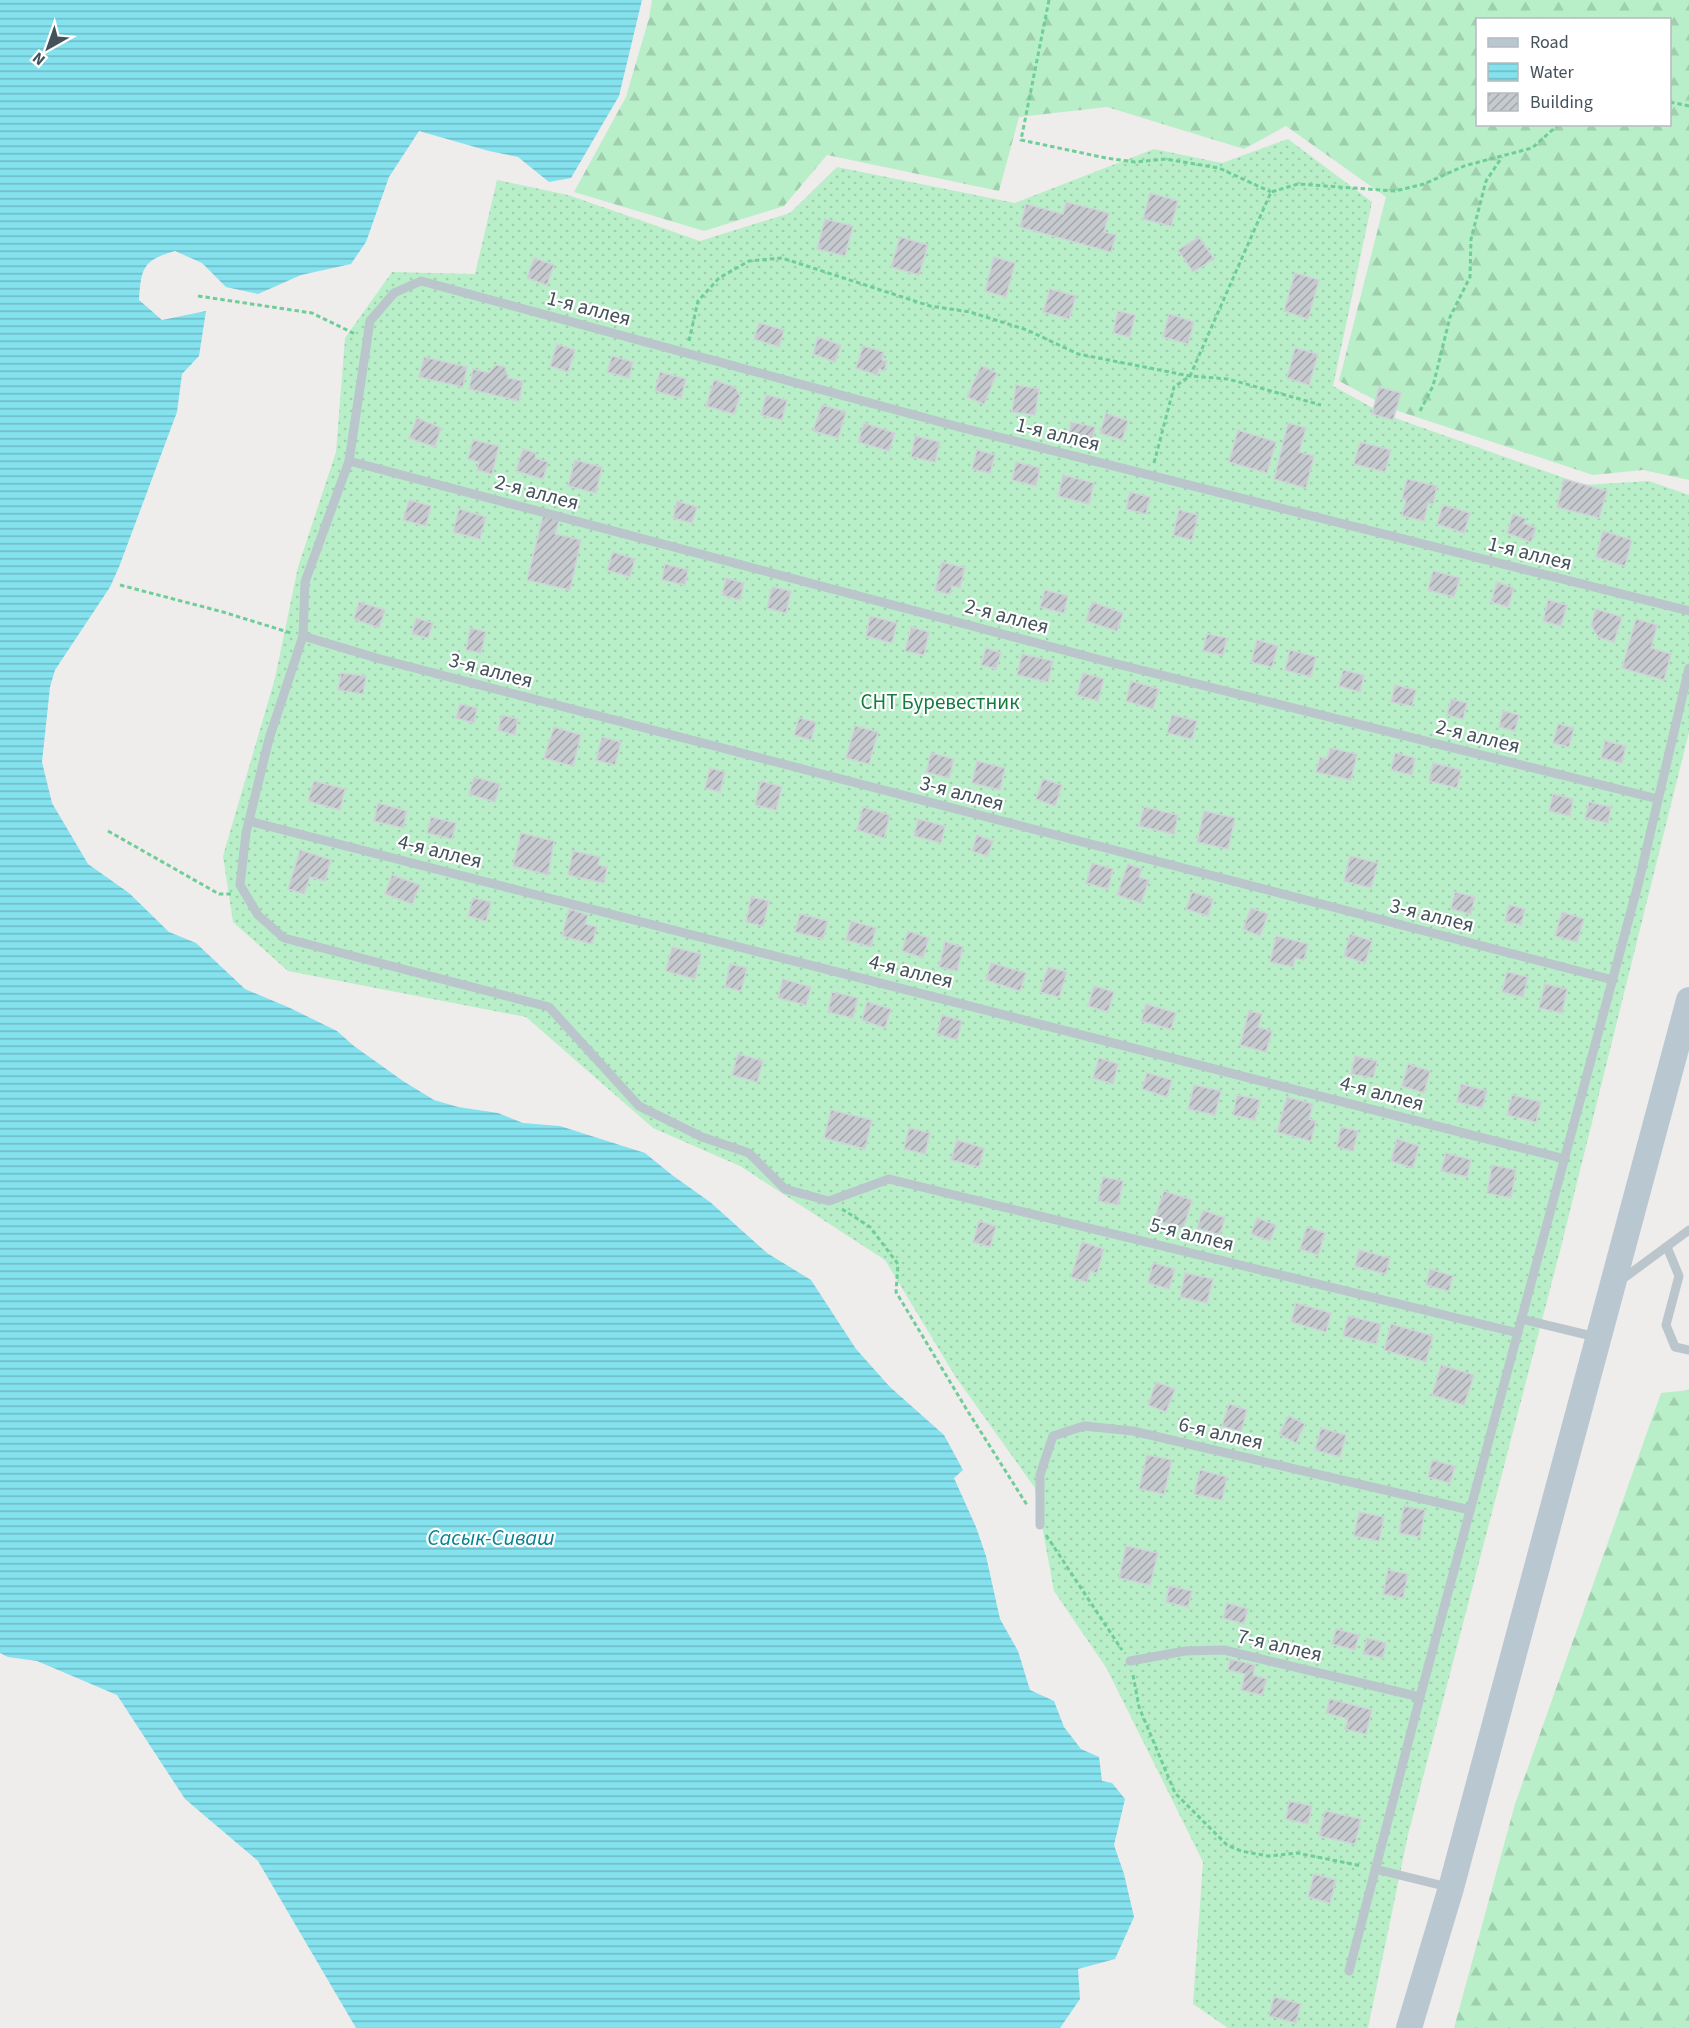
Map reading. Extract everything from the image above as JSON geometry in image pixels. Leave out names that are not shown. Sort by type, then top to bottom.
[{"type":"main road","points":[[1409,2028],[1451,1888],[1613,1285],[1683,1051],[1689,999]]},
{"type":"lane","name":"1-я аллея","points":[[368,340],[370,321],[394,293],[421,282],[959,427],[1689,611]]},
{"type":"lane","points":[[246,894],[240,885],[249,821],[269,739],[303,636],[305,582],[349,461],[368,340]]},
{"type":"lane","name":"2-я аллея","points":[[349,461],[1112,663],[1658,799]]},
{"type":"lane","name":"3-я аллея","points":[[303,636],[380,660],[1612,980]]},
{"type":"lane","points":[[1349,1971],[1612,980],[1689,668]]},
{"type":"lane","name":"4-я аллея","points":[[249,821],[1564,1159]]},
{"type":"lane","name":"5-я аллея","points":[[246,894],[258,915],[284,938],[549,1007],[639,1106],[702,1137],[749,1153],[785,1189],[829,1201],[889,1179],[1518,1333]]},
{"type":"lane","points":[[1613,1285],[1689,1230]]},
{"type":"lane","points":[[1666,1247],[1679,1276],[1666,1325],[1675,1347],[1689,1350]]},
{"type":"lane","points":[[1521,1319],[1599,1338]]},
{"type":"lane","name":"6-я аллея","points":[[1040,1526],[1040,1475],[1053,1436],[1084,1426],[1133,1431],[1470,1510]]},
{"type":"lane","name":"7-я аллея","points":[[1130,1661],[1185,1652],[1224,1650],[1420,1697]]},
{"type":"lane","points":[[1375,1869],[1451,1888]]},
{"type":"path","points":[[1049,0],[1021,140],[1106,158],[1135,162],[1166,159],[1219,168],[1271,192],[1298,184],[1395,190],[1424,184],[1464,166],[1532,148],[1557,126]]},
{"type":"path","points":[[1671,102],[1689,106]]},
{"type":"path","points":[[1420,411],[1433,386],[1450,317],[1470,277],[1471,239],[1486,181],[1503,156]]},
{"type":"path","points":[[1150,476],[1174,387],[1190,376],[1271,192]]},
{"type":"path","points":[[686,353],[698,301],[719,278],[749,261],[782,258],[930,306],[970,312],[1028,330],[1078,354],[1190,376],[1227,379],[1321,405]]},
{"type":"path","points":[[198,296],[312,313],[368,340]]},
{"type":"path","points":[[120,585],[303,636]]},
{"type":"path","points":[[108,831],[219,894],[246,894]]},
{"type":"path","points":[[1227,1845],[1241,1851],[1268,1856],[1297,1853],[1375,1869]]},
{"type":"green space","points":[[652,0],[1689,0],[1689,480],[1643,470],[1593,475],[1392,409],[1339,381],[1386,197],[1286,126],[1244,149],[1107,107],[1019,117],[999,191],[827,155],[784,206],[704,231],[574,192],[626,97]]},
{"type":"green space","name":"СНТ Буревестник","points":[[1288,139],[1372,202],[1333,386],[1384,414],[1584,485],[1649,481],[1689,495],[1689,732],[1560,1251],[1408,1835],[1368,2028],[1228,2028],[1193,2004],[1203,1862],[1107,1669],[1054,1591],[1035,1488],[955,1376],[885,1260],[740,1166],[653,1128],[526,1017],[288,971],[233,922],[223,856],[275,678],[298,567],[336,452],[345,338],[392,272],[475,274],[497,180],[568,195],[700,241],[790,213],[837,167],[1015,203],[1154,149],[1222,163]]},
{"type":"green space","points":[[1689,1390],[1689,2028],[1454,2028],[1515,1804],[1661,1393]]},
{"type":"water","name":"Сасык-Сиваш","points":[[0,0],[642,0],[619,96],[571,178],[549,182],[518,157],[419,131],[389,177],[366,242],[351,264],[301,275],[258,294],[226,287],[202,263],[175,251],[156,258],[146,267],[141,280],[139,300],[162,320],[206,311],[199,356],[182,374],[177,412],[110,587],[55,670],[50,687],[42,762],[52,803],[88,864],[129,893],[169,932],[196,943],[245,989],[337,1031],[403,1081],[434,1100],[458,1107],[498,1113],[523,1123],[560,1126],[645,1153],[710,1202],[767,1253],[811,1280],[856,1349],[890,1387],[944,1435],[963,1470],[954,1478],[986,1556],[1000,1619],[1018,1651],[1030,1690],[1054,1701],[1064,1727],[1081,1749],[1099,1757],[1102,1781],[1112,1783],[1125,1799],[1114,1845],[1124,1874],[1134,1917],[1115,1959],[1078,1969],[1080,1999],[1060,2028],[356,2028],[258,1861],[185,1799],[117,1695],[37,1661],[8,1657],[0,1653]]},
{"type":"building","points":[[1150,193],[1178,201],[1171,226],[1143,219]]},
{"type":"building","points":[[1066,202],[1109,213],[1104,232],[1116,235],[1111,252],[1020,227],[1026,204],[1063,214]]},
{"type":"building","points":[[825,219],[853,226],[845,256],[817,249]]},
{"type":"building","points":[[900,237],[928,245],[919,275],[891,267]]},
{"type":"building","points":[[1199,237],[1214,259],[1193,272],[1178,250]]},
{"type":"building","points":[[994,257],[1015,263],[1006,297],[985,291]]},
{"type":"building","points":[[534,258],[554,265],[547,285],[527,278]]},
{"type":"building","points":[[1295,273],[1319,280],[1308,319],[1284,311]]},
{"type":"building","points":[[1050,289],[1076,296],[1069,319],[1043,312]]},
{"type":"building","points":[[1118,311],[1135,315],[1130,337],[1113,333]]},
{"type":"building","points":[[1169,314],[1194,322],[1188,344],[1163,337]]},
{"type":"building","points":[[759,323],[784,330],[779,347],[754,339]]},
{"type":"building","points":[[818,337],[841,345],[835,362],[813,354]]},
{"type":"building","points":[[557,344],[575,350],[568,372],[550,366]]},
{"type":"building","points":[[863,346],[884,352],[882,360],[887,361],[884,371],[879,369],[877,375],[856,368]]},
{"type":"building","points":[[1295,348],[1318,354],[1309,385],[1287,378]]},
{"type":"building","points":[[612,356],[633,362],[629,378],[607,372]]},
{"type":"building","points":[[424,357],[467,367],[463,387],[419,377]]},
{"type":"building","points":[[496,365],[505,367],[508,378],[523,381],[519,401],[469,389],[473,369],[489,373]]},
{"type":"building","points":[[981,366],[997,373],[984,404],[967,397]]},
{"type":"building","points":[[660,372],[686,379],[681,398],[655,391]]},
{"type":"building","points":[[714,380],[735,387],[740,396],[734,414],[706,406]]},
{"type":"building","points":[[1016,385],[1039,389],[1035,415],[1012,412]]},
{"type":"building","points":[[1379,387],[1401,393],[1393,420],[1372,414]]},
{"type":"building","points":[[766,395],[787,400],[782,420],[761,415]]},
{"type":"building","points":[[822,405],[846,412],[838,438],[813,431]]},
{"type":"building","points":[[1106,413],[1128,421],[1122,440],[1100,433]]},
{"type":"building","points":[[417,418],[441,428],[435,447],[409,438]]},
{"type":"building","points":[[1071,422],[1095,427],[1092,443],[1068,438]]},
{"type":"building","points":[[864,423],[895,433],[889,451],[858,442]]},
{"type":"building","points":[[1288,423],[1306,428],[1299,452],[1314,456],[1306,488],[1274,479]]},
{"type":"building","points":[[1238,430],[1276,442],[1267,473],[1229,462]]},
{"type":"building","points":[[915,436],[940,442],[935,462],[911,457]]},
{"type":"building","points":[[473,440],[499,446],[492,474],[477,470],[479,462],[468,459]]},
{"type":"building","points":[[1360,442],[1391,450],[1385,472],[1354,464]]},
{"type":"building","points":[[523,449],[536,453],[535,458],[548,462],[543,479],[516,471]]},
{"type":"building","points":[[977,450],[995,455],[990,473],[972,469]]},
{"type":"building","points":[[575,460],[602,467],[596,493],[568,486]]},
{"type":"building","points":[[1016,462],[1040,468],[1036,486],[1012,480]]},
{"type":"building","points":[[1063,475],[1094,483],[1089,504],[1058,496]]},
{"type":"building","points":[[1407,479],[1437,486],[1433,504],[1428,503],[1424,521],[1402,516],[1406,500],[1402,499]]},
{"type":"building","points":[[1564,479],[1607,491],[1599,518],[1557,507]]},
{"type":"building","points":[[1130,492],[1150,497],[1146,514],[1126,509]]},
{"type":"building","points":[[409,500],[431,506],[426,526],[403,520]]},
{"type":"building","points":[[677,501],[697,507],[692,523],[673,518]]},
{"type":"building","points":[[1443,505],[1470,513],[1464,533],[1437,524]]},
{"type":"building","points":[[459,509],[486,517],[480,539],[453,532]]},
{"type":"building","points":[[1179,510],[1198,515],[1192,540],[1173,535]]},
{"type":"building","points":[[1513,514],[1526,519],[1524,523],[1536,528],[1531,542],[1507,533]]},
{"type":"building","points":[[543,516],[559,520],[555,534],[581,540],[570,590],[527,580]]},
{"type":"building","points":[[1603,531],[1632,540],[1625,566],[1596,557]]},
{"type":"building","points":[[613,552],[635,559],[630,577],[607,570]]},
{"type":"building","points":[[942,562],[965,568],[960,588],[952,586],[950,594],[935,591]]},
{"type":"building","points":[[665,564],[688,570],[685,585],[662,580]]},
{"type":"building","points":[[1433,571],[1460,578],[1454,597],[1428,590]]},
{"type":"building","points":[[726,578],[744,583],[740,600],[722,595]]},
{"type":"building","points":[[1497,582],[1514,588],[1508,607],[1491,602]]},
{"type":"building","points":[[772,587],[791,591],[786,613],[767,608]]},
{"type":"building","points":[[1045,590],[1068,596],[1064,613],[1040,607]]},
{"type":"building","points":[[1548,600],[1567,605],[1561,626],[1543,621]]},
{"type":"building","points":[[359,602],[385,610],[379,628],[354,619]]},
{"type":"building","points":[[1092,602],[1123,613],[1117,631],[1086,621]]},
{"type":"building","points":[[1596,609],[1622,617],[1614,642],[1598,637],[1591,625]]},
{"type":"building","points":[[870,616],[897,623],[892,643],[866,636]]},
{"type":"building","points":[[416,618],[433,623],[428,638],[412,634]]},
{"type":"building","points":[[1636,619],[1657,625],[1651,648],[1671,654],[1664,680],[1622,668]]},
{"type":"building","points":[[911,627],[929,632],[924,655],[905,651]]},
{"type":"building","points":[[470,628],[486,632],[481,653],[466,650]]},
{"type":"building","points":[[1207,634],[1227,638],[1223,655],[1203,651]]},
{"type":"building","points":[[1257,640],[1278,646],[1272,667],[1251,662]]},
{"type":"building","points":[[986,648],[1001,653],[996,669],[981,665]]},
{"type":"building","points":[[1290,650],[1316,657],[1311,677],[1285,670]]},
{"type":"building","points":[[1022,654],[1053,661],[1048,682],[1017,675]]},
{"type":"building","points":[[1343,670],[1364,675],[1360,692],[1339,686]]},
{"type":"building","points":[[341,673],[366,676],[363,694],[338,690]]},
{"type":"building","points":[[1083,673],[1104,679],[1098,701],[1077,695]]},
{"type":"building","points":[[1131,681],[1159,689],[1153,709],[1126,701]]},
{"type":"building","points":[[1395,685],[1416,690],[1412,706],[1391,702]]},
{"type":"building","points":[[1451,699],[1467,703],[1463,719],[1447,715]]},
{"type":"building","points":[[460,704],[477,708],[474,723],[456,718]]},
{"type":"building","points":[[1503,711],[1519,715],[1515,731],[1499,727]]},
{"type":"building","points":[[502,715],[518,719],[515,735],[498,730]]},
{"type":"building","points":[[1172,715],[1197,721],[1192,739],[1167,733]]},
{"type":"building","points":[[799,718],[816,722],[811,740],[794,735]]},
{"type":"building","points":[[1558,724],[1574,728],[1569,747],[1553,743]]},
{"type":"building","points":[[855,726],[878,732],[869,764],[846,758]]},
{"type":"building","points":[[554,727],[581,735],[573,766],[544,758]]},
{"type":"building","points":[[602,737],[621,742],[615,765],[596,760]]},
{"type":"building","points":[[1605,741],[1626,746],[1622,763],[1601,758]]},
{"type":"building","points":[[1330,748],[1357,754],[1351,780],[1316,772],[1320,757],[1327,759]]},
{"type":"building","points":[[931,753],[954,759],[949,778],[926,772]]},
{"type":"building","points":[[1395,753],[1415,758],[1412,775],[1391,770]]},
{"type":"building","points":[[977,761],[1005,768],[1000,790],[972,783]]},
{"type":"building","points":[[1433,763],[1461,770],[1457,788],[1429,781]]},
{"type":"building","points":[[710,768],[725,772],[720,792],[705,788]]},
{"type":"building","points":[[474,777],[500,784],[495,802],[469,794]]},
{"type":"building","points":[[1043,779],[1062,785],[1055,806],[1036,799]]},
{"type":"building","points":[[314,781],[345,789],[340,810],[308,801]]},
{"type":"building","points":[[761,781],[782,787],[776,810],[755,805]]},
{"type":"building","points":[[1553,794],[1573,799],[1570,816],[1549,811]]},
{"type":"building","points":[[1589,802],[1611,807],[1608,823],[1585,818]]},
{"type":"building","points":[[378,803],[407,811],[403,828],[374,821]]},
{"type":"building","points":[[863,807],[890,815],[884,838],[857,830]]},
{"type":"building","points":[[1144,807],[1178,815],[1174,834],[1139,826]]},
{"type":"building","points":[[1204,811],[1235,818],[1228,849],[1197,842]]},
{"type":"building","points":[[431,817],[456,823],[452,839],[427,833]]},
{"type":"building","points":[[918,819],[945,826],[941,843],[914,836]]},
{"type":"building","points":[[521,833],[554,841],[548,875],[513,866]]},
{"type":"building","points":[[977,835],[993,841],[987,856],[972,851]]},
{"type":"building","points":[[300,850],[331,860],[325,881],[310,877],[304,894],[288,889]]},
{"type":"building","points":[[573,851],[600,857],[598,865],[607,867],[604,883],[568,875]]},
{"type":"building","points":[[1350,856],[1378,863],[1371,888],[1344,881]]},
{"type":"building","points":[[1092,863],[1113,869],[1108,889],[1086,883]]},
{"type":"building","points":[[1128,864],[1142,869],[1139,877],[1149,880],[1141,903],[1117,895]]},
{"type":"building","points":[[392,875],[420,885],[412,904],[385,894]]},
{"type":"building","points":[[1192,892],[1213,899],[1208,916],[1186,909]]},
{"type":"building","points":[[1455,892],[1475,897],[1471,914],[1451,909]]},
{"type":"building","points":[[751,897],[769,901],[763,926],[746,922]]},
{"type":"building","points":[[473,898],[491,902],[486,921],[468,916]]},
{"type":"building","points":[[1509,905],[1525,909],[1521,925],[1505,921]]},
{"type":"building","points":[[1251,908],[1268,914],[1260,936],[1243,929]]},
{"type":"building","points":[[569,909],[588,915],[585,924],[597,927],[592,944],[562,936]]},
{"type":"building","points":[[1562,912],[1584,919],[1577,942],[1555,936]]},
{"type":"building","points":[[800,914],[828,921],[823,939],[795,932]]},
{"type":"building","points":[[851,921],[876,928],[871,947],[846,940]]},
{"type":"building","points":[[908,931],[929,938],[923,958],[902,951]]},
{"type":"building","points":[[1350,934],[1372,941],[1365,963],[1344,956]]},
{"type":"building","points":[[1276,936],[1308,944],[1304,960],[1295,958],[1293,967],[1270,962]]},
{"type":"building","points":[[945,942],[963,947],[957,971],[939,967]]},
{"type":"building","points":[[672,947],[701,954],[695,979],[666,971]]},
{"type":"building","points":[[991,963],[1026,973],[1020,991],[986,980]]},
{"type":"building","points":[[730,964],[747,968],[741,991],[725,987]]},
{"type":"building","points":[[1048,967],[1067,972],[1059,997],[1040,992]]},
{"type":"building","points":[[1507,972],[1528,977],[1523,997],[1502,992]]},
{"type":"building","points":[[783,979],[811,987],[806,1005],[778,998]]},
{"type":"building","points":[[1545,984],[1567,989],[1562,1013],[1539,1008]]},
{"type":"building","points":[[1094,986],[1114,992],[1108,1012],[1088,1006]]},
{"type":"building","points":[[832,992],[858,998],[853,1018],[828,1012]]},
{"type":"building","points":[[867,1002],[891,1009],[885,1028],[862,1020]]},
{"type":"building","points":[[1146,1004],[1176,1013],[1171,1029],[1141,1021]]},
{"type":"building","points":[[1249,1011],[1262,1014],[1258,1027],[1272,1031],[1266,1052],[1240,1045]]},
{"type":"building","points":[[942,1015],[962,1021],[957,1040],[937,1034]]},
{"type":"building","points":[[738,1054],[763,1061],[757,1082],[732,1075]]},
{"type":"building","points":[[1355,1056],[1377,1061],[1373,1078],[1351,1074]]},
{"type":"building","points":[[1099,1058],[1118,1064],[1113,1084],[1093,1078]]},
{"type":"building","points":[[1408,1064],[1430,1071],[1424,1093],[1402,1086]]},
{"type":"building","points":[[1147,1073],[1172,1080],[1167,1097],[1142,1089]]},
{"type":"building","points":[[1461,1084],[1487,1091],[1482,1108],[1457,1102]]},
{"type":"building","points":[[1194,1085],[1221,1091],[1215,1115],[1188,1109]]},
{"type":"building","points":[[1237,1095],[1260,1100],[1255,1120],[1233,1115]]},
{"type":"building","points":[[1512,1095],[1541,1102],[1536,1122],[1507,1115]]},
{"type":"building","points":[[1287,1097],[1313,1104],[1309,1119],[1316,1121],[1311,1141],[1277,1132]]},
{"type":"building","points":[[831,1110],[872,1120],[865,1149],[824,1138]]},
{"type":"building","points":[[1341,1127],[1358,1131],[1353,1151],[1337,1147]]},
{"type":"building","points":[[909,1128],[930,1133],[925,1154],[904,1149]]},
{"type":"building","points":[[1397,1139],[1419,1146],[1413,1168],[1391,1161]]},
{"type":"building","points":[[957,1140],[984,1148],[979,1167],[951,1160]]},
{"type":"building","points":[[1446,1153],[1471,1160],[1467,1177],[1441,1171]]},
{"type":"building","points":[[1492,1165],[1516,1170],[1511,1198],[1487,1193]]},
{"type":"building","points":[[1103,1177],[1123,1181],[1118,1205],[1098,1201]]},
{"type":"building","points":[[1164,1191],[1192,1200],[1183,1229],[1154,1220]]},
{"type":"building","points":[[1203,1210],[1225,1218],[1220,1235],[1197,1228]]},
{"type":"building","points":[[1257,1218],[1276,1225],[1270,1241],[1251,1234]]},
{"type":"building","points":[[979,1221],[996,1226],[990,1247],[973,1242]]},
{"type":"building","points":[[1307,1227],[1325,1233],[1318,1255],[1300,1249]]},
{"type":"building","points":[[1082,1242],[1104,1249],[1097,1273],[1090,1271],[1087,1282],[1071,1277]]},
{"type":"building","points":[[1359,1250],[1390,1258],[1386,1274],[1355,1266]]},
{"type":"building","points":[[1153,1263],[1175,1269],[1169,1289],[1148,1283]]},
{"type":"building","points":[[1430,1269],[1453,1276],[1449,1291],[1426,1285]]},
{"type":"building","points":[[1185,1273],[1213,1279],[1207,1303],[1180,1297]]},
{"type":"building","points":[[1296,1303],[1331,1313],[1326,1332],[1291,1322]]},
{"type":"building","points":[[1348,1316],[1381,1324],[1376,1344],[1343,1336]]},
{"type":"building","points":[[1391,1324],[1433,1336],[1426,1362],[1384,1350]]},
{"type":"building","points":[[1441,1365],[1474,1375],[1464,1405],[1432,1395]]},
{"type":"building","points":[[1156,1382],[1175,1389],[1166,1412],[1148,1405]]},
{"type":"building","points":[[1229,1404],[1247,1410],[1241,1432],[1222,1426]]},
{"type":"building","points":[[1289,1416],[1305,1424],[1296,1443],[1279,1434]]},
{"type":"building","points":[[1321,1428],[1346,1435],[1340,1457],[1315,1450]]},
{"type":"building","points":[[1147,1455],[1172,1460],[1164,1494],[1139,1489]]},
{"type":"building","points":[[1432,1460],[1455,1466],[1450,1483],[1428,1477]]},
{"type":"building","points":[[1200,1470],[1227,1477],[1222,1500],[1194,1494]]},
{"type":"building","points":[[1404,1506],[1425,1510],[1420,1537],[1399,1533]]},
{"type":"building","points":[[1359,1512],[1384,1517],[1379,1541],[1354,1536]]},
{"type":"building","points":[[1126,1546],[1158,1553],[1150,1585],[1119,1578]]},
{"type":"building","points":[[1388,1570],[1408,1574],[1403,1598],[1383,1594]]},
{"type":"building","points":[[1169,1586],[1192,1591],[1188,1607],[1166,1602]]},
{"type":"building","points":[[1227,1603],[1248,1609],[1244,1624],[1223,1618]]},
{"type":"building","points":[[1336,1629],[1359,1635],[1355,1650],[1332,1644]]},
{"type":"building","points":[[1367,1638],[1386,1643],[1383,1658],[1363,1654]]},
{"type":"building","points":[[1230,1659],[1255,1665],[1253,1675],[1267,1679],[1262,1695],[1241,1690],[1245,1674],[1228,1670]]},
{"type":"building","points":[[1330,1699],[1372,1710],[1366,1734],[1345,1729],[1348,1719],[1326,1713]]},
{"type":"building","points":[[1289,1801],[1312,1806],[1308,1824],[1286,1819]]},
{"type":"building","points":[[1325,1811],[1361,1819],[1355,1844],[1319,1836]]},
{"type":"building","points":[[1314,1874],[1336,1880],[1330,1903],[1308,1897]]},
{"type":"building","points":[[1274,1997],[1301,2004],[1296,2023],[1269,2016]]}]
